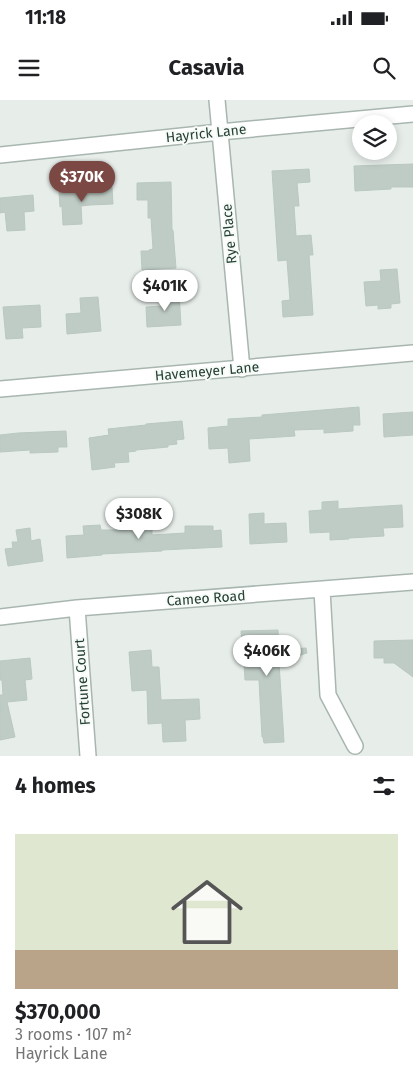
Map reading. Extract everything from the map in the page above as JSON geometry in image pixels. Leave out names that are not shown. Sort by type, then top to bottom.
[{"type":"street","name":"Rye Place","points":[[217,100],[242,368]]},
{"type":"street","name":"Hayrick Lane","points":[[0,155],[413,114]]},
{"type":"street","name":"Havemeyer Lane","points":[[0,389],[413,353]]},
{"type":"street","name":"Cameo Road","points":[[0,616],[77,608],[413,582]]},
{"type":"street","points":[[322,590],[328,695],[355,746]]},
{"type":"street","name":"Fortune Court","points":[[77,608],[88,756]]},
{"type":"building","points":[[413,164],[413,187],[391,187],[391,189],[355,191],[354,166]]},
{"type":"building","points":[[309,169],[310,182],[297,183],[299,206],[294,206],[296,236],[311,235],[313,255],[309,255],[313,315],[283,317],[282,301],[290,300],[287,260],[278,261],[272,171]]},
{"type":"building","points":[[171,182],[172,230],[176,268],[142,270],[141,251],[153,249],[151,218],[148,218],[148,200],[137,200],[137,183]]},
{"type":"building","points":[[112,187],[113,204],[81,206],[82,224],[63,225],[59,192]]},
{"type":"building","points":[[33,195],[34,211],[24,212],[25,230],[7,231],[5,212],[0,213],[0,198]]},
{"type":"building","points":[[397,269],[400,303],[391,304],[391,308],[378,309],[378,305],[366,306],[364,282],[381,281],[380,270]]},
{"type":"building","points":[[179,293],[181,325],[147,327],[146,307],[163,306],[162,294]]},
{"type":"building","points":[[98,297],[101,331],[67,334],[66,314],[81,313],[80,298]]},
{"type":"building","points":[[40,305],[41,327],[22,328],[23,338],[6,339],[3,307]]},
{"type":"building","points":[[359,407],[360,425],[353,425],[353,431],[324,433],[324,429],[294,430],[295,436],[249,439],[250,461],[229,463],[228,448],[209,449],[208,428],[228,426],[228,419]]},
{"type":"building","points":[[413,412],[413,435],[384,437],[383,414]]},
{"type":"building","points":[[182,421],[184,439],[176,440],[177,444],[168,445],[168,447],[128,452],[129,462],[114,463],[115,467],[92,470],[89,438],[109,435],[108,429]]},
{"type":"building","points":[[66,431],[67,447],[58,447],[58,452],[30,453],[30,450],[0,452],[0,435]]},
{"type":"building","points":[[338,501],[338,509],[402,505],[403,527],[383,528],[384,536],[349,539],[330,540],[330,532],[310,533],[309,511],[322,510],[322,502]]},
{"type":"building","points":[[264,513],[264,524],[286,523],[287,542],[250,544],[249,514]]},
{"type":"building","points":[[143,521],[144,530],[152,529],[152,535],[185,533],[185,526],[213,526],[213,531],[221,530],[222,547],[102,554],[67,558],[66,536],[84,535],[83,526],[100,525],[101,530],[128,530],[127,522]]},
{"type":"building","points":[[30,528],[31,541],[40,539],[43,561],[8,566],[5,549],[13,548],[12,542],[18,542],[16,530]]},
{"type":"building","points":[[278,630],[279,650],[306,648],[307,653],[279,662],[284,742],[264,743],[262,737],[259,680],[245,680],[241,631]]},
{"type":"building","points":[[413,640],[413,677],[394,663],[384,663],[384,658],[374,658],[374,641]]},
{"type":"building","points":[[151,650],[152,667],[159,667],[161,700],[199,699],[200,719],[185,720],[186,741],[163,742],[162,723],[148,724],[147,690],[132,691],[129,652]]},
{"type":"building","points":[[30,658],[32,679],[25,680],[27,700],[7,702],[15,737],[0,740],[0,695],[3,695],[2,680],[0,680],[0,661]]}]
